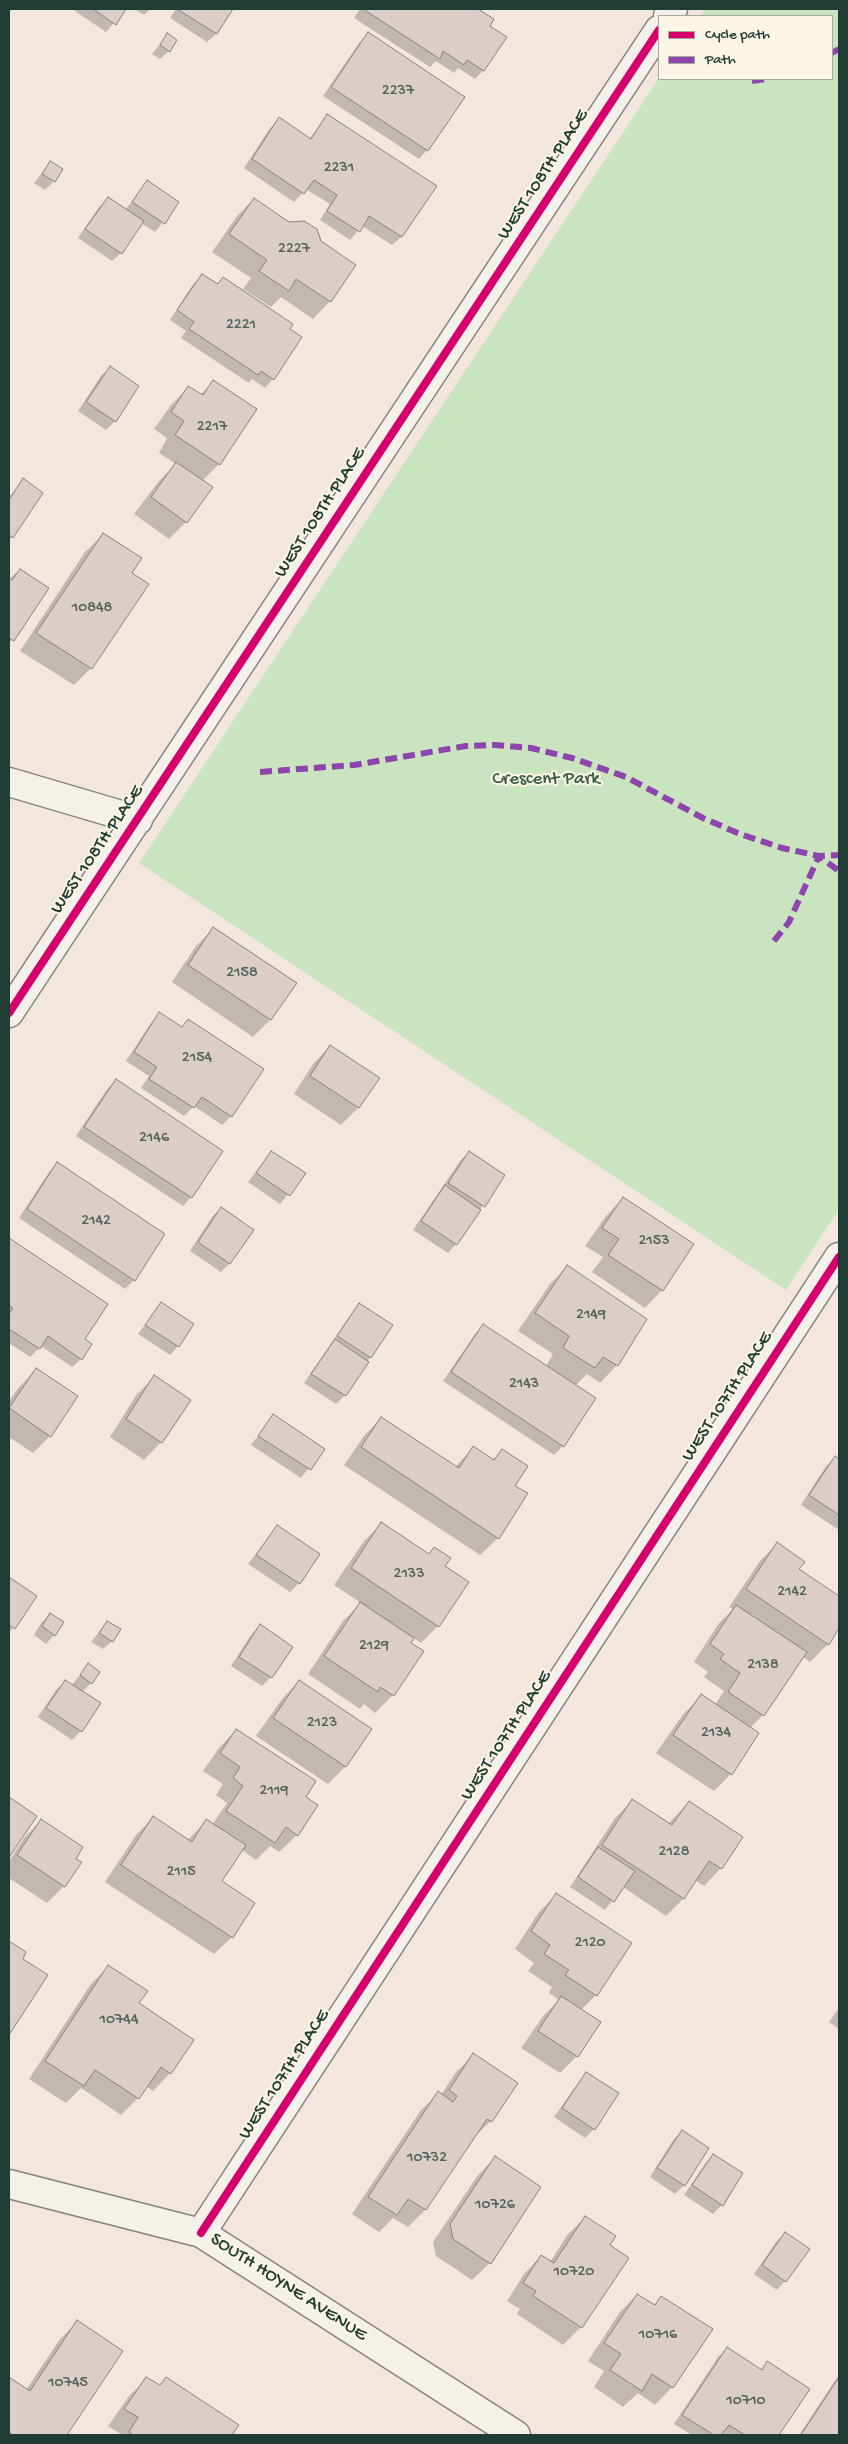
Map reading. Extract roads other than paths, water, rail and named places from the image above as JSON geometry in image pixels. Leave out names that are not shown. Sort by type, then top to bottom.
[{"type":"street","name":"WEST 108TH PLACE","points":[[9,1013],[658,32]]},
{"type":"street","points":[[9,782],[138,820]]},
{"type":"street","name":"WEST 107TH PLACE","points":[[201,2232],[839,1257]]},
{"type":"street","name":"SOUTH HOYNE AVENUE","points":[[9,2184],[201,2232],[516,2435]]},
{"type":"park label","name":"Crescent Park","points":[[546,780]]}]
